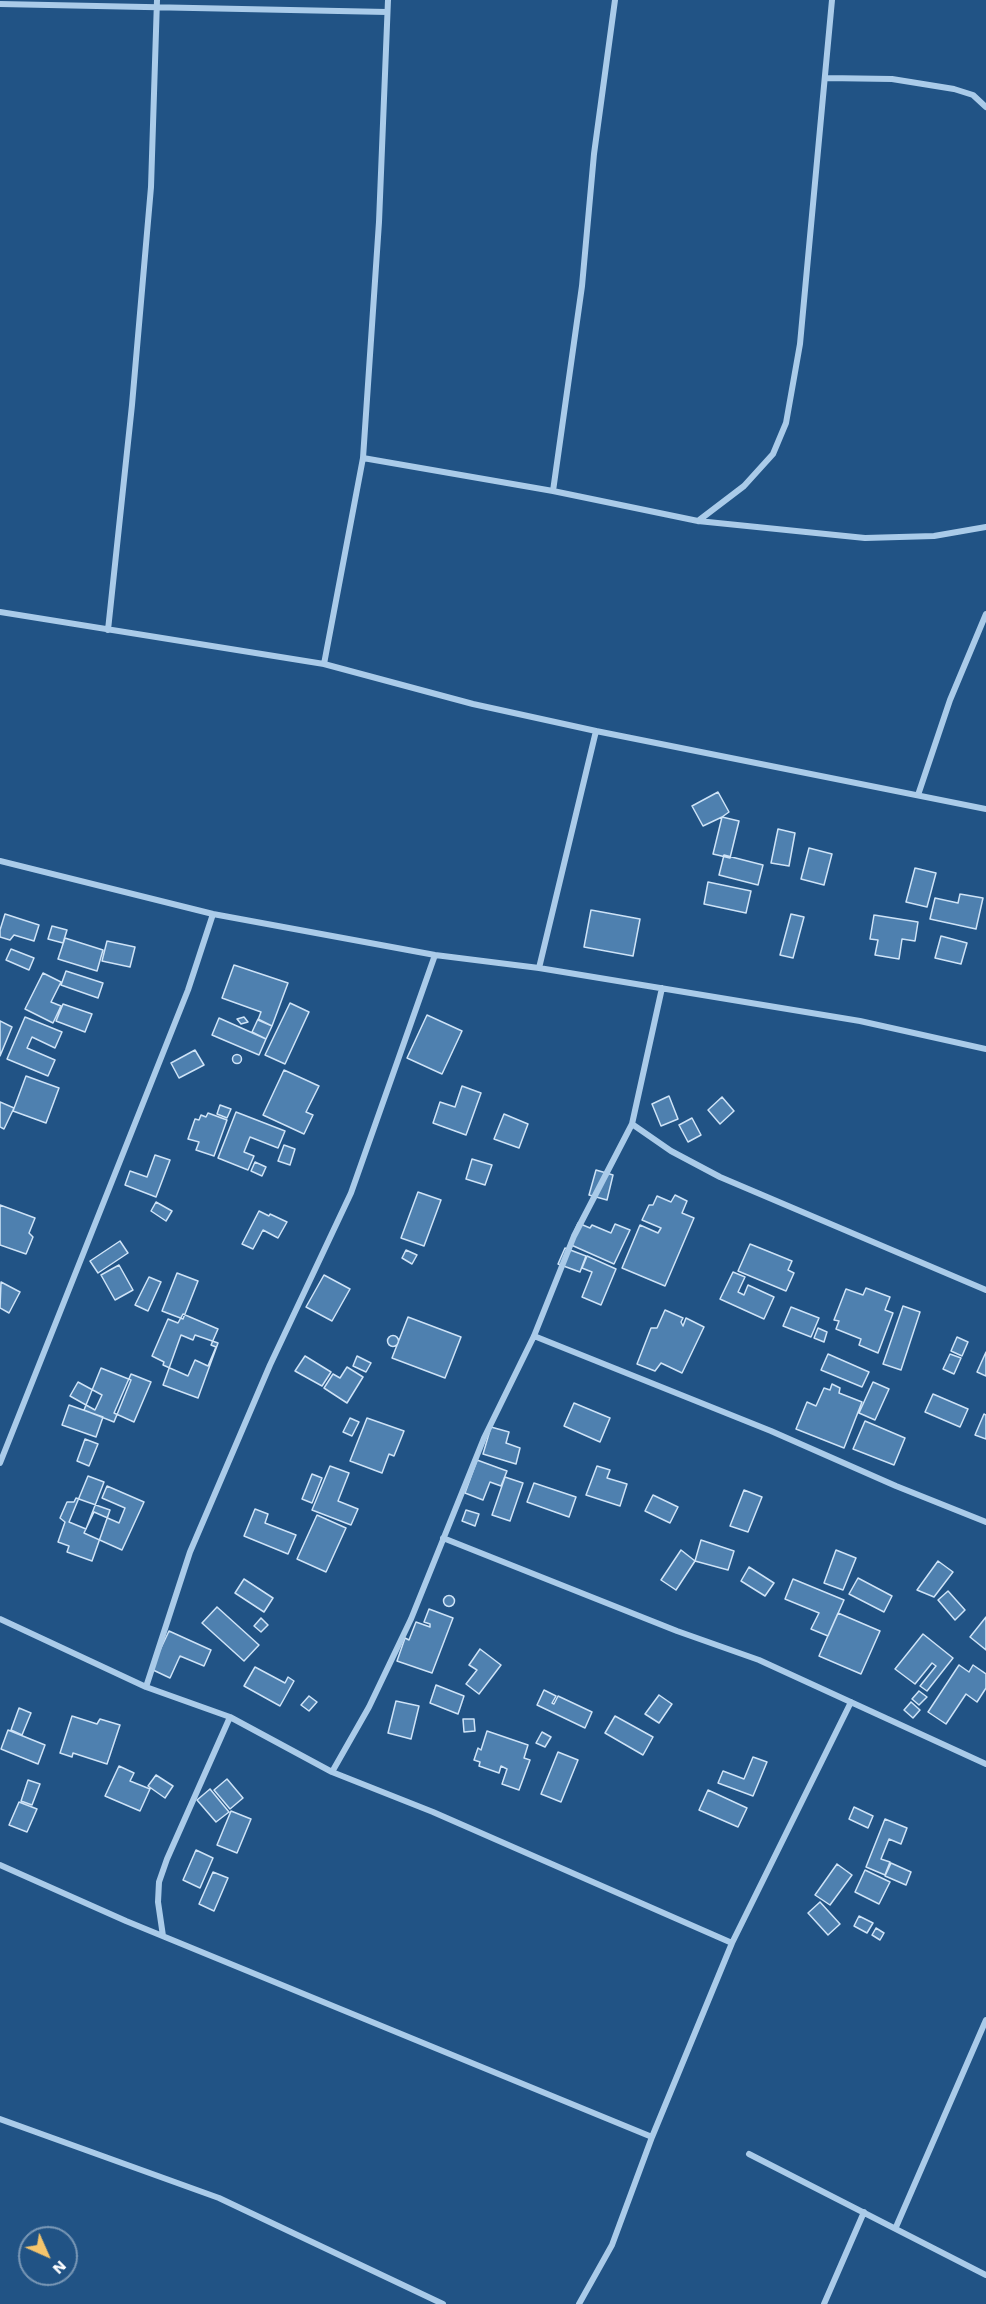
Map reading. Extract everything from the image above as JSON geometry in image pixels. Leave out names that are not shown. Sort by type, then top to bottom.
[{"type":"street","points":[[324,664],[363,458],[378,222],[388,0]]},
{"type":"street","points":[[553,491],[582,286],[594,154],[615,0]]},
{"type":"street","points":[[698,521],[744,486],[773,454],[786,423],[800,344],[832,0]]},
{"type":"street","points":[[0,4],[157,3],[387,12]]},
{"type":"street","points":[[108,630],[132,405],[151,187],[157,3]]},
{"type":"street","points":[[826,78],[892,79],[954,89],[973,95],[986,107]]},
{"type":"street","points":[[363,458],[553,491],[698,521],[865,538],[934,536],[986,527]]},
{"type":"street","points":[[0,612],[324,664],[473,704],[596,731],[986,809]]},
{"type":"street","points":[[918,795],[950,700],[986,614]]},
{"type":"street","points":[[539,968],[596,731]]},
{"type":"street","points":[[0,861],[213,914],[435,956],[539,968],[860,1021],[986,1049]]},
{"type":"street","points":[[0,1463],[188,990],[213,914]]},
{"type":"street","points":[[146,1687],[190,1552],[270,1365],[351,1192],[435,956]]},
{"type":"street","points":[[332,1772],[369,1707],[402,1638],[484,1438],[534,1336],[574,1236],[632,1124],[662,988]]},
{"type":"street","points":[[632,1124],[671,1151],[720,1177],[986,1290]]},
{"type":"street","points":[[534,1336],[771,1431],[896,1486],[986,1522]]},
{"type":"street","points":[[443,1538],[677,1631],[759,1660],[986,1764]]},
{"type":"street","points":[[0,1619],[146,1687],[230,1717],[332,1772],[433,1812],[732,1943]]},
{"type":"street","points":[[579,2304],[612,2245],[652,2137],[732,1943],[851,1702]]},
{"type":"street","points":[[163,1936],[158,1902],[159,1882],[230,1717]]},
{"type":"street","points":[[0,1865],[163,1936],[652,2137]]},
{"type":"street","points":[[896,2227],[986,2020]]},
{"type":"street","points":[[0,2119],[219,2198],[443,2304]]},
{"type":"street","points":[[749,2154],[896,2227],[986,2275]]},
{"type":"street","points":[[824,2304],[864,2212]]},
{"type":"building","points":[[718,792],[729,812],[703,826],[692,806]]},
{"type":"building","points":[[722,817],[739,821],[730,858],[713,854]]},
{"type":"building","points":[[778,829],[795,833],[789,866],[771,863]]},
{"type":"building","points":[[809,848],[832,854],[824,885],[801,879]]},
{"type":"building","points":[[724,855],[763,865],[758,885],[719,875]]},
{"type":"building","points":[[915,868],[936,873],[927,907],[906,902]]},
{"type":"building","points":[[708,882],[751,891],[746,913],[704,904]]},
{"type":"building","points":[[960,894],[983,898],[976,929],[930,919],[935,898],[958,903]]},
{"type":"building","points":[[591,910],[640,919],[633,956],[584,947]]},
{"type":"building","points":[[5,914],[39,925],[34,941],[14,935],[10,940],[0,937]]},
{"type":"building","points":[[791,914],[804,917],[793,958],[780,955]]},
{"type":"building","points":[[874,915],[918,922],[915,941],[902,939],[899,959],[875,955],[878,940],[870,939]]},
{"type":"building","points":[[52,926],[67,930],[63,943],[48,939]]},
{"type":"building","points":[[941,936],[967,943],[961,964],[935,958]]},
{"type":"building","points":[[65,938],[103,950],[97,971],[58,959]]},
{"type":"building","points":[[107,941],[135,947],[130,967],[102,961]]},
{"type":"building","points":[[11,949],[34,958],[29,970],[6,960]]},
{"type":"building","points":[[234,965],[288,983],[272,1026],[258,1020],[261,1012],[222,998]]},
{"type":"building","points":[[66,971],[103,983],[98,998],[61,985]]},
{"type":"building","points":[[43,973],[61,982],[51,1002],[61,1006],[53,1023],[25,1009]]},
{"type":"building","points":[[290,1003],[309,1012],[285,1064],[265,1055]]},
{"type":"building","points":[[63,1004],[92,1014],[85,1032],[56,1021]]},
{"type":"building","points":[[427,1015],[462,1031],[442,1074],[407,1058]]},
{"type":"building","points":[[25,1017],[62,1032],[55,1048],[32,1037],[27,1048],[55,1060],[48,1076],[7,1059]]},
{"type":"building","points":[[244,1017],[248,1022],[241,1024],[237,1019]]},
{"type":"building","points":[[219,1018],[266,1039],[259,1055],[212,1035]]},
{"type":"building","points":[[258,1019],[272,1026],[266,1039],[252,1032]]},
{"type":"building","points":[[0,1021],[12,1027],[0,1056]]},
{"type":"building","points":[[195,1050],[204,1065],[179,1078],[171,1063]]},
{"type":"building","points":[[237,1054],[242,1059],[237,1064],[232,1059]]},
{"type":"building","points":[[284,1070],[319,1086],[306,1112],[313,1115],[304,1134],[263,1115]]},
{"type":"building","points":[[26,1076],[59,1088],[46,1123],[13,1111]]},
{"type":"building","points":[[462,1086],[481,1093],[466,1135],[433,1123],[440,1102],[455,1107]]},
{"type":"building","points":[[669,1096],[678,1119],[661,1126],[652,1104]]},
{"type":"building","points":[[722,1097],[734,1111],[720,1124],[708,1110]]},
{"type":"building","points":[[0,1102],[14,1108],[4,1129],[0,1127]]},
{"type":"building","points":[[220,1105],[231,1109],[227,1118],[217,1114]]},
{"type":"building","points":[[236,1112],[285,1131],[278,1148],[250,1137],[244,1152],[254,1156],[248,1170],[218,1158]]},
{"type":"building","points":[[208,1113],[227,1120],[214,1156],[196,1150],[199,1142],[188,1139],[195,1119],[199,1120],[201,1115],[206,1117]]},
{"type":"building","points":[[504,1114],[528,1124],[519,1148],[494,1139]]},
{"type":"building","points":[[692,1118],[701,1135],[688,1142],[679,1125]]},
{"type":"building","points":[[284,1145],[295,1149],[290,1165],[278,1161]]},
{"type":"building","points":[[155,1155],[170,1160],[156,1197],[125,1185],[130,1171],[147,1177]]},
{"type":"building","points":[[472,1159],[492,1165],[485,1185],[466,1179]]},
{"type":"building","points":[[255,1162],[266,1167],[262,1176],[251,1171]]},
{"type":"building","points":[[596,1170],[613,1175],[607,1200],[589,1195]]},
{"type":"building","points":[[418,1192],[441,1200],[424,1246],[401,1238]]},
{"type":"building","points":[[675,1195],[687,1201],[682,1213],[694,1218],[665,1286],[622,1268],[640,1225],[658,1233],[661,1228],[642,1220],[649,1205],[653,1205],[657,1196],[671,1202]]},
{"type":"building","points":[[156,1202],[172,1211],[166,1221],[151,1211]]},
{"type":"building","points":[[0,1205],[35,1218],[29,1233],[33,1237],[26,1254],[0,1245]]},
{"type":"building","points":[[259,1211],[287,1222],[278,1238],[263,1230],[253,1249],[242,1244]]},
{"type":"building","points":[[578,1223],[590,1228],[592,1225],[611,1233],[615,1224],[630,1230],[614,1264],[569,1244]]},
{"type":"building","points":[[120,1241],[128,1253],[98,1273],[90,1261]]},
{"type":"building","points":[[750,1244],[792,1261],[788,1270],[794,1273],[786,1291],[738,1271]]},
{"type":"building","points":[[565,1248],[586,1256],[580,1272],[558,1264]]},
{"type":"building","points":[[406,1250],[417,1255],[412,1264],[402,1258]]},
{"type":"building","points":[[587,1256],[616,1269],[601,1305],[582,1297],[592,1272],[582,1268]]},
{"type":"building","points":[[119,1265],[133,1290],[115,1300],[101,1275]]},
{"type":"building","points":[[733,1272],[745,1277],[738,1292],[744,1295],[748,1285],[774,1297],[764,1319],[720,1299]]},
{"type":"building","points":[[177,1273],[198,1281],[183,1319],[162,1311]]},
{"type":"building","points":[[324,1275],[350,1289],[332,1321],[306,1307]]},
{"type":"building","points":[[149,1277],[161,1282],[148,1311],[135,1305]]},
{"type":"building","points":[[1,1282],[20,1292],[9,1313],[0,1308]]},
{"type":"building","points":[[866,1288],[890,1297],[885,1310],[893,1313],[878,1353],[859,1345],[861,1339],[836,1329],[839,1321],[834,1320],[846,1289],[863,1295]]},
{"type":"building","points":[[903,1306],[920,1312],[901,1370],[883,1364]]},
{"type":"building","points":[[791,1307],[819,1318],[811,1337],[783,1326]]},
{"type":"building","points":[[665,1310],[683,1318],[681,1322],[683,1326],[686,1318],[704,1327],[682,1373],[661,1363],[655,1371],[637,1364],[651,1328],[657,1328]]},
{"type":"building","points":[[183,1314],[218,1329],[211,1345],[216,1347],[208,1366],[195,1360],[188,1376],[163,1365],[164,1362],[152,1356],[168,1319],[178,1323]]},
{"type":"building","points":[[408,1317],[461,1337],[445,1378],[392,1358]]},
{"type":"building","points":[[818,1328],[827,1332],[824,1342],[814,1338]]},
{"type":"building","points":[[181,1335],[193,1340],[195,1335],[218,1343],[198,1398],[163,1385]]},
{"type":"building","points":[[393,1335],[399,1341],[393,1347],[387,1341]]},
{"type":"building","points":[[957,1337],[968,1342],[962,1356],[951,1351]]},
{"type":"building","points":[[986,1352],[986,1376],[977,1372]]},
{"type":"building","points":[[828,1354],[869,1372],[862,1387],[821,1370]]},
{"type":"building","points":[[950,1354],[961,1358],[954,1374],[943,1369]]},
{"type":"building","points":[[305,1356],[331,1372],[322,1386],[295,1371]]},
{"type":"building","points":[[357,1356],[371,1363],[366,1372],[353,1366]]},
{"type":"building","points":[[347,1367],[363,1377],[347,1403],[324,1388],[333,1374],[340,1378]]},
{"type":"building","points":[[101,1368],[131,1380],[114,1422],[84,1410]]},
{"type":"building","points":[[131,1374],[151,1382],[134,1422],[114,1413]]},
{"type":"building","points":[[78,1382],[102,1395],[95,1410],[70,1396]]},
{"type":"building","points":[[873,1382],[889,1389],[875,1420],[859,1413]]},
{"type":"building","points":[[832,1384],[840,1388],[839,1393],[862,1402],[844,1448],[796,1429],[807,1402],[816,1406],[824,1388],[830,1390]]},
{"type":"building","points":[[933,1394],[968,1409],[960,1427],[925,1412]]},
{"type":"building","points":[[574,1403],[610,1418],[600,1442],[564,1426]]},
{"type":"building","points":[[69,1405],[103,1417],[96,1437],[62,1425]]},
{"type":"building","points":[[984,1414],[986,1415],[986,1439],[975,1435]]},
{"type":"building","points":[[350,1418],[359,1422],[352,1436],[343,1432]]},
{"type":"building","points":[[367,1418],[404,1431],[394,1456],[389,1454],[382,1473],[350,1461]]},
{"type":"building","points":[[865,1421],[905,1438],[894,1465],[853,1449]]},
{"type":"building","points":[[491,1427],[509,1432],[506,1443],[520,1448],[516,1464],[483,1454]]},
{"type":"building","points":[[85,1439],[98,1444],[89,1466],[77,1461]]},
{"type":"building","points":[[477,1460],[507,1471],[501,1486],[490,1482],[483,1500],[465,1493]]},
{"type":"building","points":[[330,1466],[349,1473],[338,1501],[358,1509],[351,1525],[312,1510]]},
{"type":"building","points":[[597,1466],[610,1470],[607,1478],[627,1484],[620,1506],[586,1495]]},
{"type":"building","points":[[312,1474],[322,1478],[312,1503],[302,1499]]},
{"type":"building","points":[[88,1476],[104,1482],[86,1529],[69,1522]]},
{"type":"building","points":[[505,1477],[523,1483],[510,1521],[492,1515]]},
{"type":"building","points":[[534,1483],[576,1497],[569,1517],[527,1502]]},
{"type":"building","points":[[107,1486],[144,1502],[122,1550],[84,1533],[94,1512],[119,1523],[125,1508],[102,1498]]},
{"type":"building","points":[[744,1490],[762,1497],[748,1532],[730,1526]]},
{"type":"building","points":[[653,1495],[678,1507],[670,1523],[645,1511]]},
{"type":"building","points":[[76,1498],[110,1510],[92,1561],[67,1552],[69,1546],[58,1542],[65,1522],[60,1518],[67,1502],[74,1502]]},
{"type":"building","points":[[255,1509],[268,1514],[265,1523],[296,1535],[288,1554],[244,1536]]},
{"type":"building","points":[[466,1510],[479,1514],[475,1526],[462,1521]]},
{"type":"building","points":[[317,1515],[346,1528],[326,1572],[297,1559]]},
{"type":"building","points":[[701,1540],[734,1551],[728,1570],[695,1561]]},
{"type":"building","points":[[681,1550],[695,1561],[676,1590],[661,1580]]},
{"type":"building","points":[[836,1550],[856,1558],[843,1590],[824,1583]]},
{"type":"building","points":[[938,1561],[953,1572],[934,1597],[917,1590]]},
{"type":"building","points":[[749,1567],[774,1583],[765,1596],[741,1581]]},
{"type":"building","points":[[858,1578],[892,1596],[884,1612],[849,1594]]},
{"type":"building","points":[[244,1579],[273,1598],[264,1612],[235,1593]]},
{"type":"building","points":[[793,1579],[844,1600],[828,1636],[811,1629],[819,1613],[785,1599]]},
{"type":"building","points":[[948,1591],[965,1610],[955,1620],[938,1600]]},
{"type":"building","points":[[449,1596],[453,1597],[453,1605],[449,1606],[445,1605],[444,1601],[445,1597]]},
{"type":"building","points":[[217,1607],[259,1645],[244,1661],[202,1623]]},
{"type":"building","points":[[429,1609],[453,1618],[432,1673],[397,1661],[405,1638],[409,1640],[416,1622],[430,1627],[430,1624],[424,1622]]},
{"type":"building","points":[[838,1613],[880,1631],[861,1674],[819,1656]]},
{"type":"building","points":[[986,1617],[986,1650],[970,1637]]},
{"type":"building","points":[[261,1618],[268,1625],[261,1632],[254,1626]]},
{"type":"building","points":[[169,1631],[211,1650],[204,1666],[180,1656],[170,1678],[151,1669]]},
{"type":"building","points":[[923,1634],[953,1658],[927,1691],[920,1686],[936,1666],[932,1663],[915,1684],[895,1669]]},
{"type":"building","points":[[480,1649],[501,1665],[479,1694],[466,1684],[477,1670],[469,1665]]},
{"type":"building","points":[[959,1665],[969,1672],[973,1665],[986,1674],[986,1688],[977,1702],[966,1694],[946,1724],[928,1712]]},
{"type":"building","points":[[255,1667],[285,1683],[288,1677],[294,1681],[280,1706],[244,1686]]},
{"type":"building","points":[[436,1685],[464,1696],[458,1714],[430,1703]]},
{"type":"building","points":[[544,1690],[556,1696],[552,1703],[554,1704],[558,1696],[592,1712],[585,1728],[537,1705]]},
{"type":"building","points":[[919,1691],[927,1697],[919,1705],[912,1699]]},
{"type":"building","points":[[659,1695],[672,1704],[659,1723],[645,1714]]},
{"type":"building","points":[[309,1696],[317,1702],[309,1711],[301,1705]]},
{"type":"building","points":[[396,1701],[419,1706],[411,1739],[388,1733]]},
{"type":"building","points":[[911,1702],[920,1710],[913,1718],[904,1710]]},
{"type":"building","points":[[19,1708],[31,1713],[22,1735],[11,1730]]},
{"type":"building","points":[[72,1716],[97,1724],[100,1719],[120,1725],[107,1764],[73,1753],[72,1757],[60,1753]]},
{"type":"building","points":[[615,1716],[653,1737],[643,1755],[605,1733]]},
{"type":"building","points":[[463,1719],[474,1719],[475,1731],[464,1732]]},
{"type":"building","points":[[8,1730],[45,1745],[38,1764],[1,1749]]},
{"type":"building","points":[[487,1731],[528,1745],[524,1758],[530,1760],[519,1790],[502,1784],[507,1769],[501,1766],[499,1773],[479,1766],[480,1762],[474,1760],[478,1748],[481,1750]]},
{"type":"building","points":[[542,1732],[551,1737],[545,1747],[536,1743]]},
{"type":"building","points":[[558,1752],[578,1760],[561,1802],[541,1794]]},
{"type":"building","points":[[753,1757],[767,1762],[753,1796],[718,1783],[723,1771],[744,1779]]},
{"type":"building","points":[[119,1766],[134,1773],[130,1781],[150,1789],[140,1811],[105,1796]]},
{"type":"building","points":[[156,1775],[173,1786],[165,1798],[148,1786]]},
{"type":"building","points":[[227,1779],[243,1798],[230,1809],[214,1790]]},
{"type":"building","points":[[28,1780],[40,1784],[32,1805],[21,1801]]},
{"type":"building","points":[[210,1789],[229,1812],[216,1822],[197,1800]]},
{"type":"building","points":[[708,1790],[747,1808],[738,1827],[699,1810]]},
{"type":"building","points":[[19,1802],[37,1809],[27,1832],[9,1825]]},
{"type":"building","points":[[854,1807],[873,1816],[868,1828],[849,1819]]},
{"type":"building","points":[[231,1811],[251,1819],[237,1853],[217,1845]]},
{"type":"building","points":[[885,1819],[907,1828],[901,1844],[889,1839],[881,1859],[890,1862],[885,1875],[866,1867]]},
{"type":"building","points":[[196,1850],[213,1858],[200,1888],[183,1880]]},
{"type":"building","points":[[891,1863],[911,1872],[906,1885],[885,1876]]},
{"type":"building","points":[[837,1864],[852,1875],[830,1905],[815,1895]]},
{"type":"building","points":[[865,1870],[890,1882],[879,1904],[855,1892]]},
{"type":"building","points":[[213,1872],[228,1878],[214,1911],[199,1904]]},
{"type":"building","points":[[820,1902],[840,1924],[828,1935],[808,1913]]},
{"type":"building","points":[[859,1916],[873,1923],[867,1933],[854,1926]]},
{"type":"building","points":[[876,1928],[884,1933],[880,1940],[872,1935]]}]
